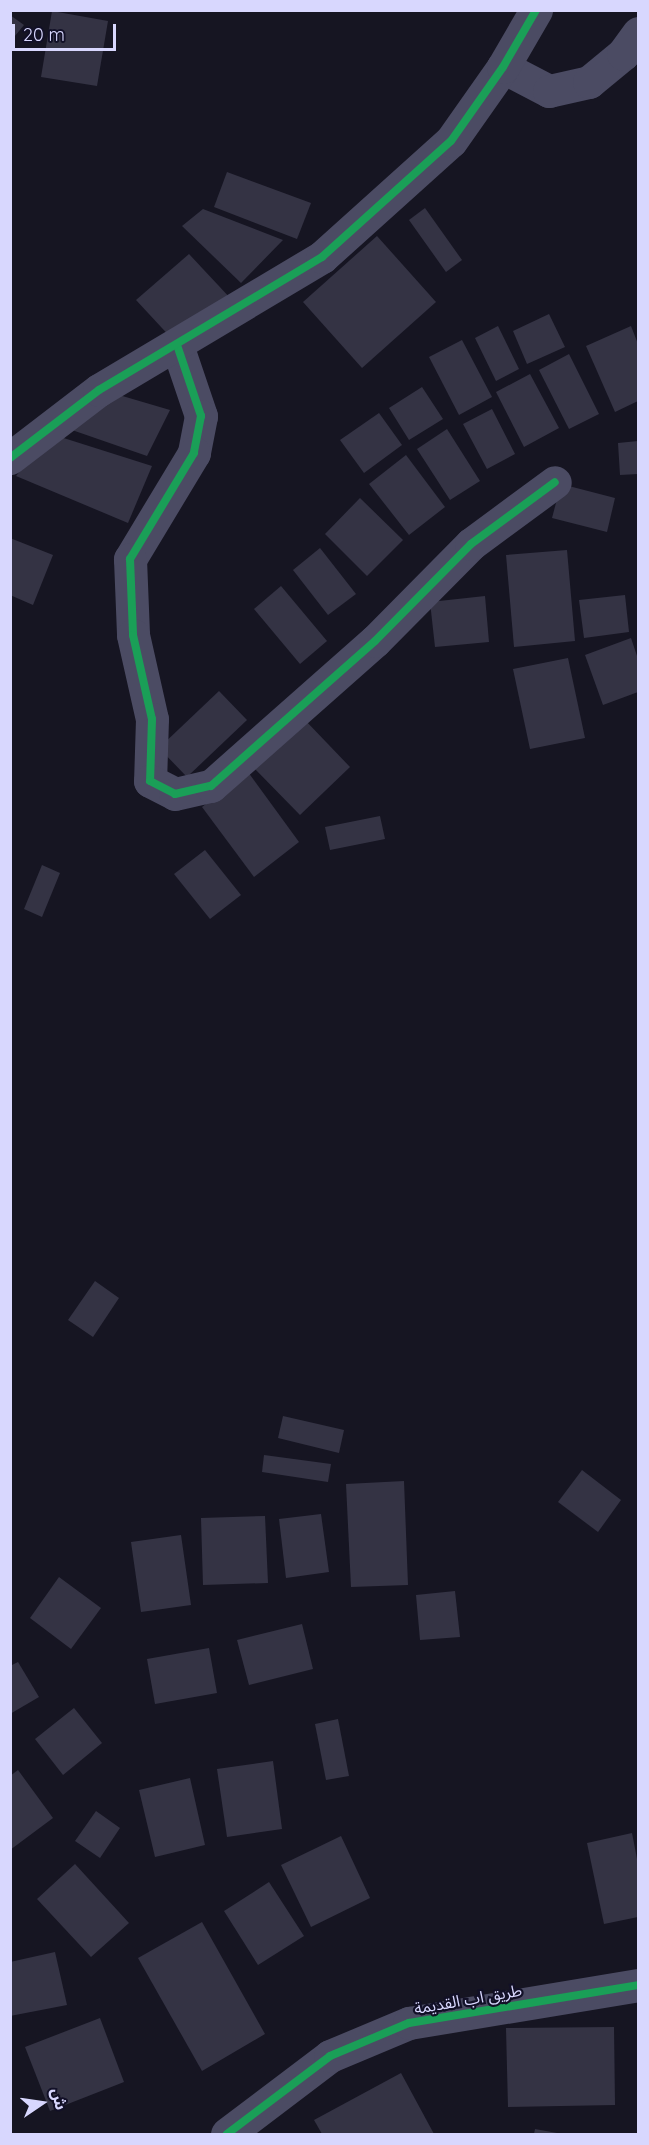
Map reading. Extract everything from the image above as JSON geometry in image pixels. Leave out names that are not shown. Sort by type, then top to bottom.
[{"type":"street","points":[[10,458],[99,390],[322,257],[451,141],[503,67],[536,10]]},
{"type":"street","points":[[503,67],[549,92],[589,82],[623,54],[639,33]]},
{"type":"street","points":[[177,345],[201,416],[194,453],[130,559],[133,635],[152,718],[150,781],[175,794],[211,786],[375,641],[471,544],[555,482]]},
{"type":"street","name":"طريق اب القديمة","points":[[227,2134],[330,2056],[409,2023],[639,1985]]},
{"type":"building","points":[[52,11],[108,21],[97,86],[41,77]]},
{"type":"building","points":[[10,15],[24,25],[10,42]]},
{"type":"building","points":[[227,172],[311,203],[297,239],[214,207]]},
{"type":"building","points":[[425,208],[462,260],[446,272],[409,220]]},
{"type":"building","points":[[203,209],[283,240],[241,283],[182,226]]},
{"type":"building","points":[[377,236],[436,302],[362,368],[303,302]]},
{"type":"building","points":[[189,254],[232,300],[174,341],[136,300]]},
{"type":"building","points":[[549,314],[565,347],[527,364],[513,331]]},
{"type":"building","points":[[498,326],[519,369],[496,381],[475,338]]},
{"type":"building","points":[[631,326],[638,344],[638,401],[615,412],[586,346]]},
{"type":"building","points":[[462,340],[492,397],[459,415],[429,357]]},
{"type":"building","points":[[569,354],[599,414],[569,429],[539,370]]},
{"type":"building","points":[[530,374],[559,428],[524,447],[496,392]]},
{"type":"building","points":[[422,387],[443,419],[409,440],[389,408]]},
{"type":"building","points":[[102,390],[170,410],[147,456],[72,430]]},
{"type":"building","points":[[492,409],[515,454],[487,469],[463,424]]},
{"type":"building","points":[[379,413],[402,445],[364,473],[340,440]]},
{"type":"building","points":[[447,429],[480,481],[450,500],[417,449]]},
{"type":"building","points":[[51,434],[152,466],[128,523],[16,476]]},
{"type":"building","points":[[638,441],[638,474],[620,475],[618,443]]},
{"type":"building","points":[[406,455],[445,507],[409,535],[369,484]]},
{"type":"building","points":[[561,484],[615,498],[607,532],[552,518]]},
{"type":"building","points":[[360,498],[403,540],[367,576],[325,534]]},
{"type":"building","points":[[10,538],[53,555],[33,605],[10,595]]},
{"type":"building","points":[[320,548],[356,594],[328,615],[293,570]]},
{"type":"building","points":[[567,550],[575,641],[514,647],[506,555]]},
{"type":"building","points":[[281,586],[327,641],[300,664],[254,609]]},
{"type":"building","points":[[625,595],[629,632],[584,638],[579,600]]},
{"type":"building","points":[[485,596],[489,642],[435,647],[430,602]]},
{"type":"building","points":[[631,638],[638,659],[638,692],[603,705],[585,655]]},
{"type":"building","points":[[568,658],[585,738],[530,749],[513,669]]},
{"type":"building","points":[[219,691],[247,720],[187,777],[159,748]]},
{"type":"building","points":[[304,719],[350,767],[300,815],[253,767]]},
{"type":"building","points":[[248,772],[299,842],[254,877],[202,807]]},
{"type":"building","points":[[380,816],[385,839],[330,850],[325,827]]},
{"type":"building","points":[[205,850],[241,895],[210,919],[174,874]]},
{"type":"building","points":[[42,865],[60,873],[42,917],[24,909]]},
{"type":"building","points":[[95,1281],[119,1298],[93,1337],[68,1320]]},
{"type":"building","points":[[283,1416],[344,1430],[339,1453],[278,1438]]},
{"type":"building","points":[[264,1455],[331,1464],[328,1482],[262,1472]]},
{"type":"building","points":[[582,1470],[621,1500],[598,1532],[558,1502]]},
{"type":"building","points":[[404,1481],[408,1585],[351,1587],[346,1484]]},
{"type":"building","points":[[321,1514],[329,1572],[286,1578],[279,1519]]},
{"type":"building","points":[[265,1516],[268,1583],[203,1585],[201,1518]]},
{"type":"building","points":[[181,1535],[191,1605],[141,1612],[131,1542]]},
{"type":"building","points":[[59,1577],[101,1608],[71,1649],[30,1618]]},
{"type":"building","points":[[455,1591],[460,1637],[420,1640],[416,1595]]},
{"type":"building","points":[[302,1624],[313,1669],[249,1685],[237,1640]]},
{"type":"building","points":[[209,1648],[217,1693],[155,1704],[147,1659]]},
{"type":"building","points":[[18,1662],[39,1697],[10,1714],[10,1666]]},
{"type":"building","points":[[74,1708],[102,1743],[63,1775],[35,1739]]},
{"type":"building","points":[[338,1719],[349,1776],[326,1780],[315,1724]]},
{"type":"building","points":[[273,1761],[282,1829],[227,1837],[217,1769]]},
{"type":"building","points":[[18,1770],[53,1818],[10,1850],[10,1776]]},
{"type":"building","points":[[190,1778],[205,1845],[155,1857],[139,1790]]},
{"type":"building","points":[[96,1811],[120,1828],[100,1858],[75,1841]]},
{"type":"building","points":[[632,1833],[638,1864],[638,1917],[604,1924],[587,1843]]},
{"type":"building","points":[[341,1836],[370,1898],[311,1927],[281,1865]]},
{"type":"building","points":[[75,1864],[129,1923],[91,1957],[37,1899]]},
{"type":"building","points":[[269,1882],[304,1936],[258,1965],[224,1911]]},
{"type":"building","points":[[202,1922],[265,2034],[202,2071],[138,1958]]},
{"type":"building","points":[[55,1952],[67,2005],[10,2016],[10,1962]]},
{"type":"building","points":[[100,2018],[124,2082],[50,2111],[25,2047]]},
{"type":"building","points":[[614,2027],[615,2105],[508,2107],[506,2028]]},
{"type":"building","points":[[401,2073],[434,2134],[322,2134],[314,2120]]},
{"type":"building","points":[[535,2129],[557,2133],[557,2134],[534,2134]]},
{"type":"cycle path","points":[[10,458],[99,390],[322,257],[451,141],[503,67],[536,10]]},
{"type":"cycle path","points":[[177,345],[201,416],[194,453],[130,559],[133,635],[152,719],[150,781],[175,794],[211,786],[375,641],[471,544],[555,482]]},
{"type":"cycle path","points":[[227,2134],[330,2056],[409,2023],[638,1985]]}]
